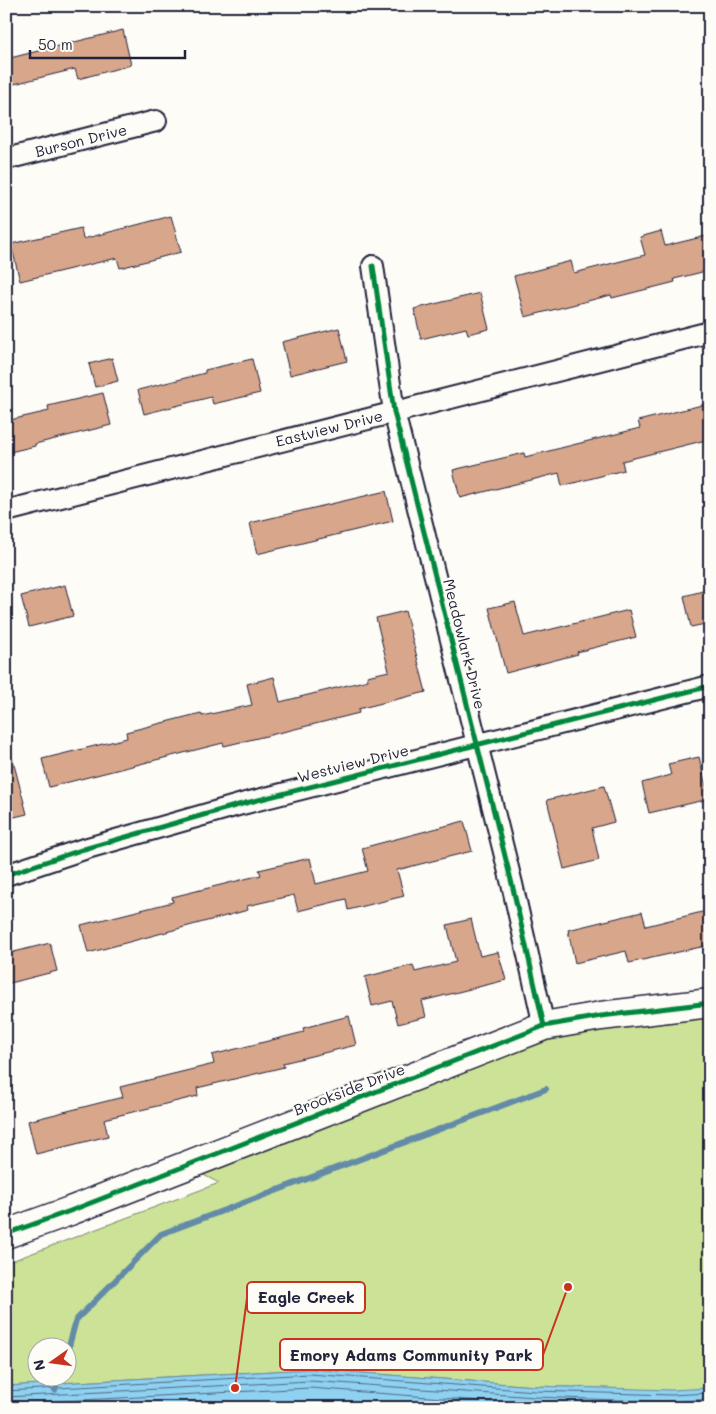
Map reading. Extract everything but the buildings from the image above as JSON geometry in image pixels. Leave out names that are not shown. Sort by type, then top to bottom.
[{"type":"street","name":"Burson Drive","points":[[6,160],[156,121]]},
{"type":"street","name":"Meadowlark Drive","points":[[373,266],[394,412],[512,884],[544,1026]]},
{"type":"street","name":"Eastview Drive","points":[[6,510],[710,332]]},
{"type":"street","name":"Westview Drive","points":[[6,875],[84,849],[242,804],[710,686]]},
{"type":"street","name":"Brookside Drive","points":[[6,1234],[70,1211],[544,1026],[601,1016],[710,1003]]},
{"type":"green space","points":[[710,1003],[710,1408],[628,1389],[535,1386],[310,1369],[78,1382],[78,1336],[28,1336],[28,1385],[6,1386],[6,1263],[219,1183],[186,1166],[544,1026]]},
{"type":"water","points":[[310,1369],[535,1386],[671,1390],[710,1388],[710,1408],[6,1408],[6,1386],[78,1386],[78,1382]]},
{"type":"waterway","points":[[72,1336],[76,1320],[161,1234],[546,1089]]},
{"type":"waterway","points":[[55,1390],[56,1386]]},
{"type":"cycle path","points":[[373,266],[394,412],[512,884],[544,1026]]},
{"type":"cycle path","points":[[6,875],[84,849],[242,804],[710,686]]},
{"type":"cycle path","points":[[6,1234],[70,1211],[544,1026],[601,1016],[710,1003]]},
{"type":"place","name":"Emory Adams Community Park","points":[[568,1287]]},
{"type":"place","name":"Eagle Creek","points":[[235,1388]]}]
